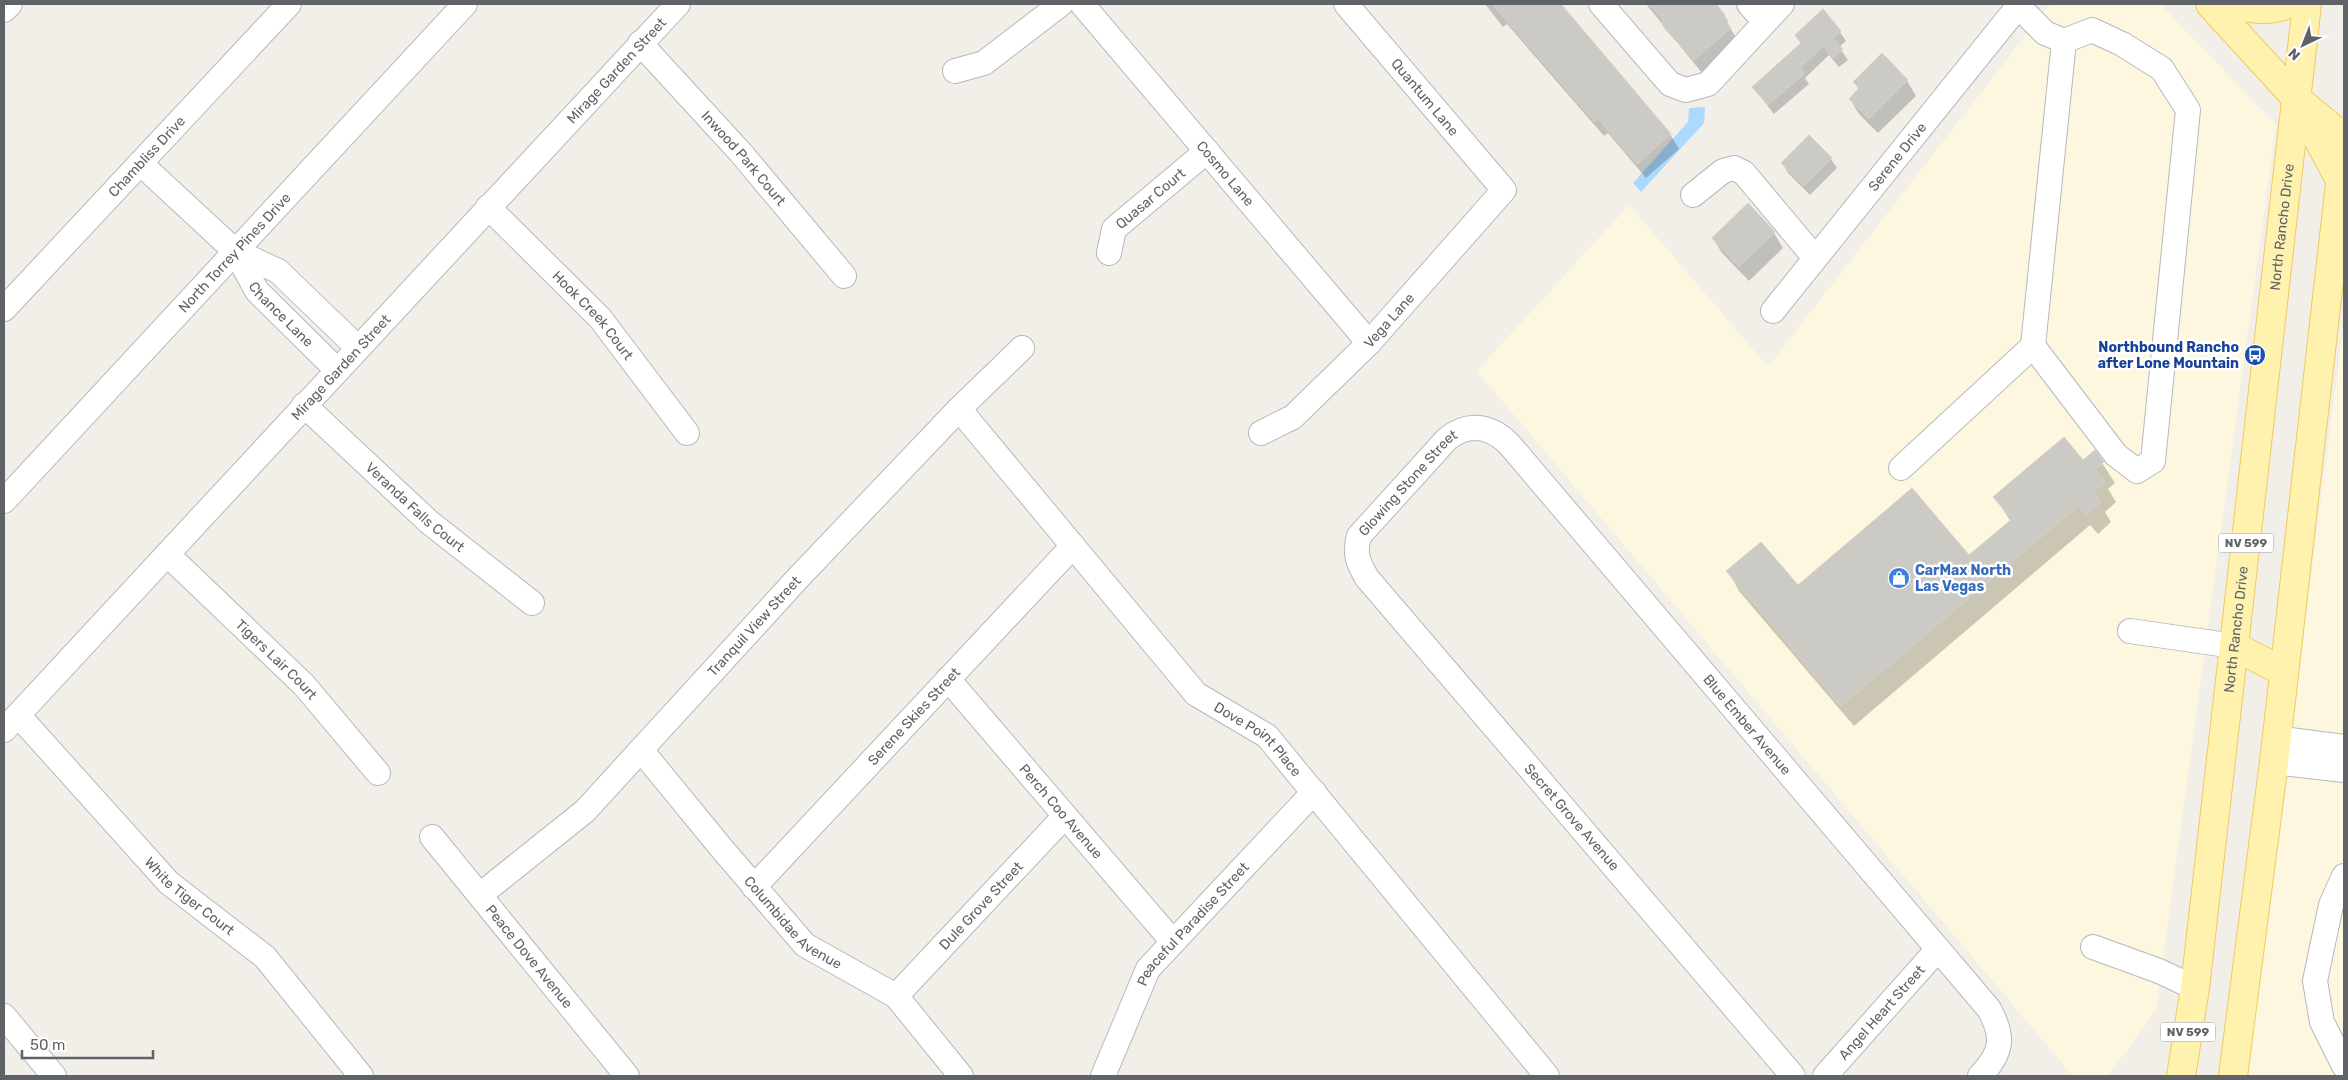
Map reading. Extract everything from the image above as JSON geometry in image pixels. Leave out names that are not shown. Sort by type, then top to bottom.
[{"type":"main road","points":[[2210,4],[2296,98],[2344,138]]},
{"type":"main road","points":[[2229,4],[2262,10],[2280,8],[2288,4]]},
{"type":"main road","name":"North Rancho Drive","points":[[2181,1076],[2195,988],[2307,4]]},
{"type":"main road","points":[[2296,98],[2342,185]]},
{"type":"main road","points":[[2232,1076],[2337,270],[2344,149]]},
{"type":"main road","points":[[2234,646],[2284,672]]},
{"type":"street","points":[[4,10],[10,4]]},
{"type":"street","name":"Chambliss Drive","points":[[4,309],[289,4]]},
{"type":"street","name":"North Torrey Pines Drive","points":[[4,501],[465,4]]},
{"type":"street","name":"Mirage Garden Street","points":[[11,722],[678,4]]},
{"type":"street","points":[[955,71],[984,63],[1061,4]]},
{"type":"street","name":"Cosmo Lane","points":[[1082,4],[1369,343]]},
{"type":"street","name":"Quantum Lane","points":[[1346,4],[1504,190]]},
{"type":"street","points":[[1601,4],[1670,84],[1686,90],[1708,84],[1782,4]]},
{"type":"street","points":[[1749,4],[1765,22]]},
{"type":"street","points":[[2019,5],[2045,33],[2064,41],[2092,30],[2122,44],[2162,69],[2188,110],[2153,461],[2136,472],[2116,455],[2033,346]]},
{"type":"street","name":"Serene Drive","points":[[1772,311],[2019,5]]},
{"type":"street","points":[[1901,468],[2033,346],[2064,41]]},
{"type":"street","name":"Inwood Park Court","points":[[640,43],[742,153],[844,276]]},
{"type":"street","name":"Quasar Court","points":[[1109,253],[1114,230],[1206,151]]},
{"type":"street","name":"Chance Lane","points":[[140,163],[235,251],[278,271],[358,348]]},
{"type":"street","points":[[1693,195],[1723,171],[1734,168],[1744,173],[1815,258]]},
{"type":"street","name":"Vega Lane","points":[[1260,433],[1293,417],[1369,343],[1504,190]]},
{"type":"street","name":"Hook Creek Court","points":[[488,207],[600,318],[687,433]]},
{"type":"street","name":"Chance Lane","points":[[235,251],[257,292],[337,370]]},
{"type":"street","points":[[300,334],[321,312]]},
{"type":"street","name":"Tranquil View Street","points":[[480,895],[584,811],[798,578],[959,409],[1022,348]]},
{"type":"street","name":"Veranda Falls Court","points":[[304,406],[429,522],[532,603]]},
{"type":"street","name":"Dove Point Place","points":[[959,409],[1196,694],[1266,736],[1547,1076]]},
{"type":"street","name":"Glowing Stone Street","points":[[1356,555],[1359,536],[1447,439],[1456,432],[1477,426]]},
{"type":"street","name":"Blue Ember Avenue","points":[[1477,426],[1499,434],[1509,444],[1990,1009],[1998,1025],[2000,1038],[1991,1064],[1980,1076]]},
{"type":"street","name":"Serene Skies Street","points":[[754,887],[1073,546]]},
{"type":"street","name":"Tigers Lair Court","points":[[167,554],[304,685],[378,773]]},
{"type":"street","name":"Secret Grove Avenue","points":[[1356,555],[1366,578],[1794,1076]]},
{"type":"street","points":[[2130,631],[2234,646]]},
{"type":"street","name":"Perch Coo Avenue","points":[[948,680],[1173,942]]},
{"type":"street","name":"White Tiger Court","points":[[11,722],[169,883],[265,958],[361,1076]]},
{"type":"street","points":[[2275,750],[2344,747]]},
{"type":"street","name":"Columbidae Avenue","points":[[641,750],[754,887],[805,945],[896,996],[961,1076]]},
{"type":"street","points":[[2275,750],[2344,770]]},
{"type":"street","name":"Peaceful Paradise Street","points":[[1103,1076],[1148,969],[1314,792]]},
{"type":"street","name":"Dule Grove Street","points":[[896,996],[1065,816]]},
{"type":"street","name":"Peace Dove Avenue","points":[[432,837],[627,1076]]},
{"type":"street","points":[[2344,876],[2331,905],[2336,924],[2315,981],[2322,1022],[2344,1066]]},
{"type":"street","points":[[2093,947],[2158,971],[2195,988]]},
{"type":"street","name":"Angel Heart Street","points":[[1825,1076],[1938,949]]},
{"type":"street","points":[[4,1016],[54,1076]]},
{"type":"shaded area","points":[[2050,4],[2160,4],[2276,125],[2156,1010],[2108,1076],[2073,1076],[1477,371],[1629,205],[1768,367]]},
{"type":"shaded area","points":[[2344,322],[2344,1076],[2246,1076]]},
{"type":"water","points":[[1705,107],[1704,123],[1641,192],[1633,183],[1688,122],[1689,108]]},
{"type":"building","points":[[1492,4],[1561,4],[1671,134],[1637,164],[1598,119],[1595,122]]},
{"type":"building","points":[[1649,4],[1716,4],[1725,15],[1728,21],[1726,23],[1731,28],[1694,60],[1665,29],[1662,23],[1664,21]]},
{"type":"building","points":[[1823,9],[1841,31],[1833,38],[1843,49],[1833,58],[1823,46],[1800,68],[1804,74],[1768,105],[1752,87],[1801,43],[1795,35]]},
{"type":"building","points":[[1882,53],[1908,80],[1869,119],[1849,99],[1859,88],[1853,82]]},
{"type":"building","points":[[1809,135],[1832,158],[1804,186],[1781,163]]},
{"type":"building","points":[[1748,203],[1775,232],[1739,267],[1712,238]]},
{"type":"building","name":"CarMax North Las Vegas","points":[[2064,437],[2083,460],[2095,450],[2104,462],[2095,470],[2106,482],[2093,492],[2101,502],[2086,515],[2078,506],[1841,706],[1726,571],[1761,542],[1798,585],[1912,488],[1969,555],[2012,519],[1993,497]]},
{"type":"place","name":"Northbound Rancho after Lone Mountain","points":[[2255,355]]},
{"type":"place","name":"CarMax North Las Vegas","points":[[1899,578]]}]
